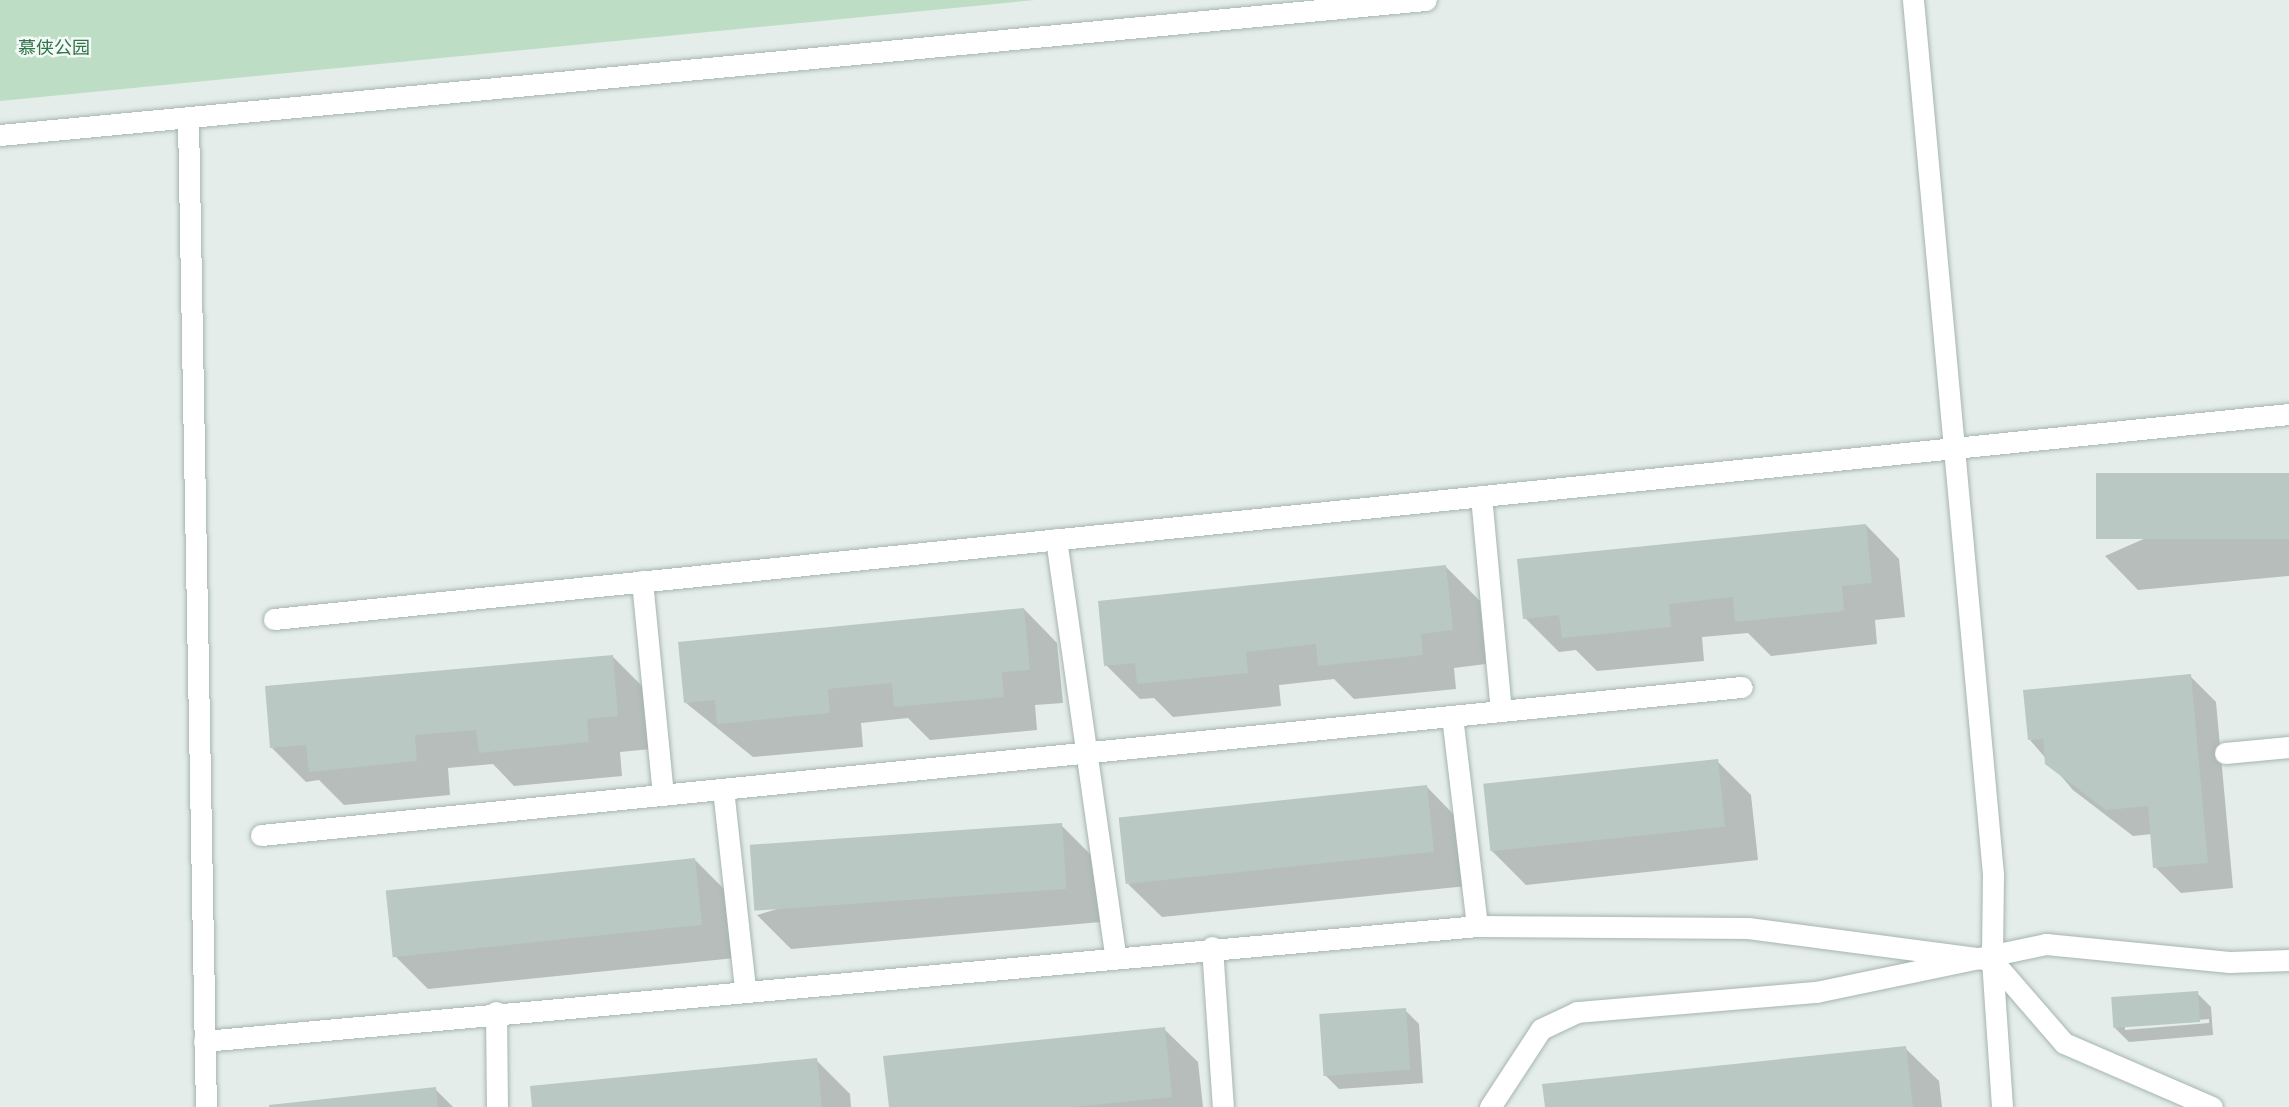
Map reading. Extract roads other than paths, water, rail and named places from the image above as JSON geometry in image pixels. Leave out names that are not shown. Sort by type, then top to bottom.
[{"type":"street","points":[[0,135],[1426,0]]},
{"type":"street","points":[[1913,0],[1951,448],[1993,874],[1992,960],[2001,1107]]},
{"type":"street","points":[[188,118],[205,1107]]},
{"type":"street","points":[[274,619],[2289,414]]},
{"type":"street","points":[[1480,496],[1501,711]]},
{"type":"street","points":[[1056,539],[1115,954]]},
{"type":"street","points":[[642,581],[663,794]]},
{"type":"street","points":[[261,835],[1742,687]]},
{"type":"street","points":[[1452,716],[1477,926]]},
{"type":"street","points":[[2225,753],[2289,747]]},
{"type":"street","points":[[723,789],[745,989]]},
{"type":"street","points":[[204,1041],[1115,954],[1477,926],[1748,928],[1992,960],[2063,1043],[2212,1107]]},
{"type":"street","points":[[1490,1107],[1541,1028],[1577,1012],[1816,992],[1992,960],[2046,944],[2229,962],[2289,960]]},
{"type":"street","points":[[1212,947],[1223,1107]]},
{"type":"street","points":[[496,1012],[497,1107]]},
{"type":"park label","name":"慕侠公园","points":[[54,48]]}]
